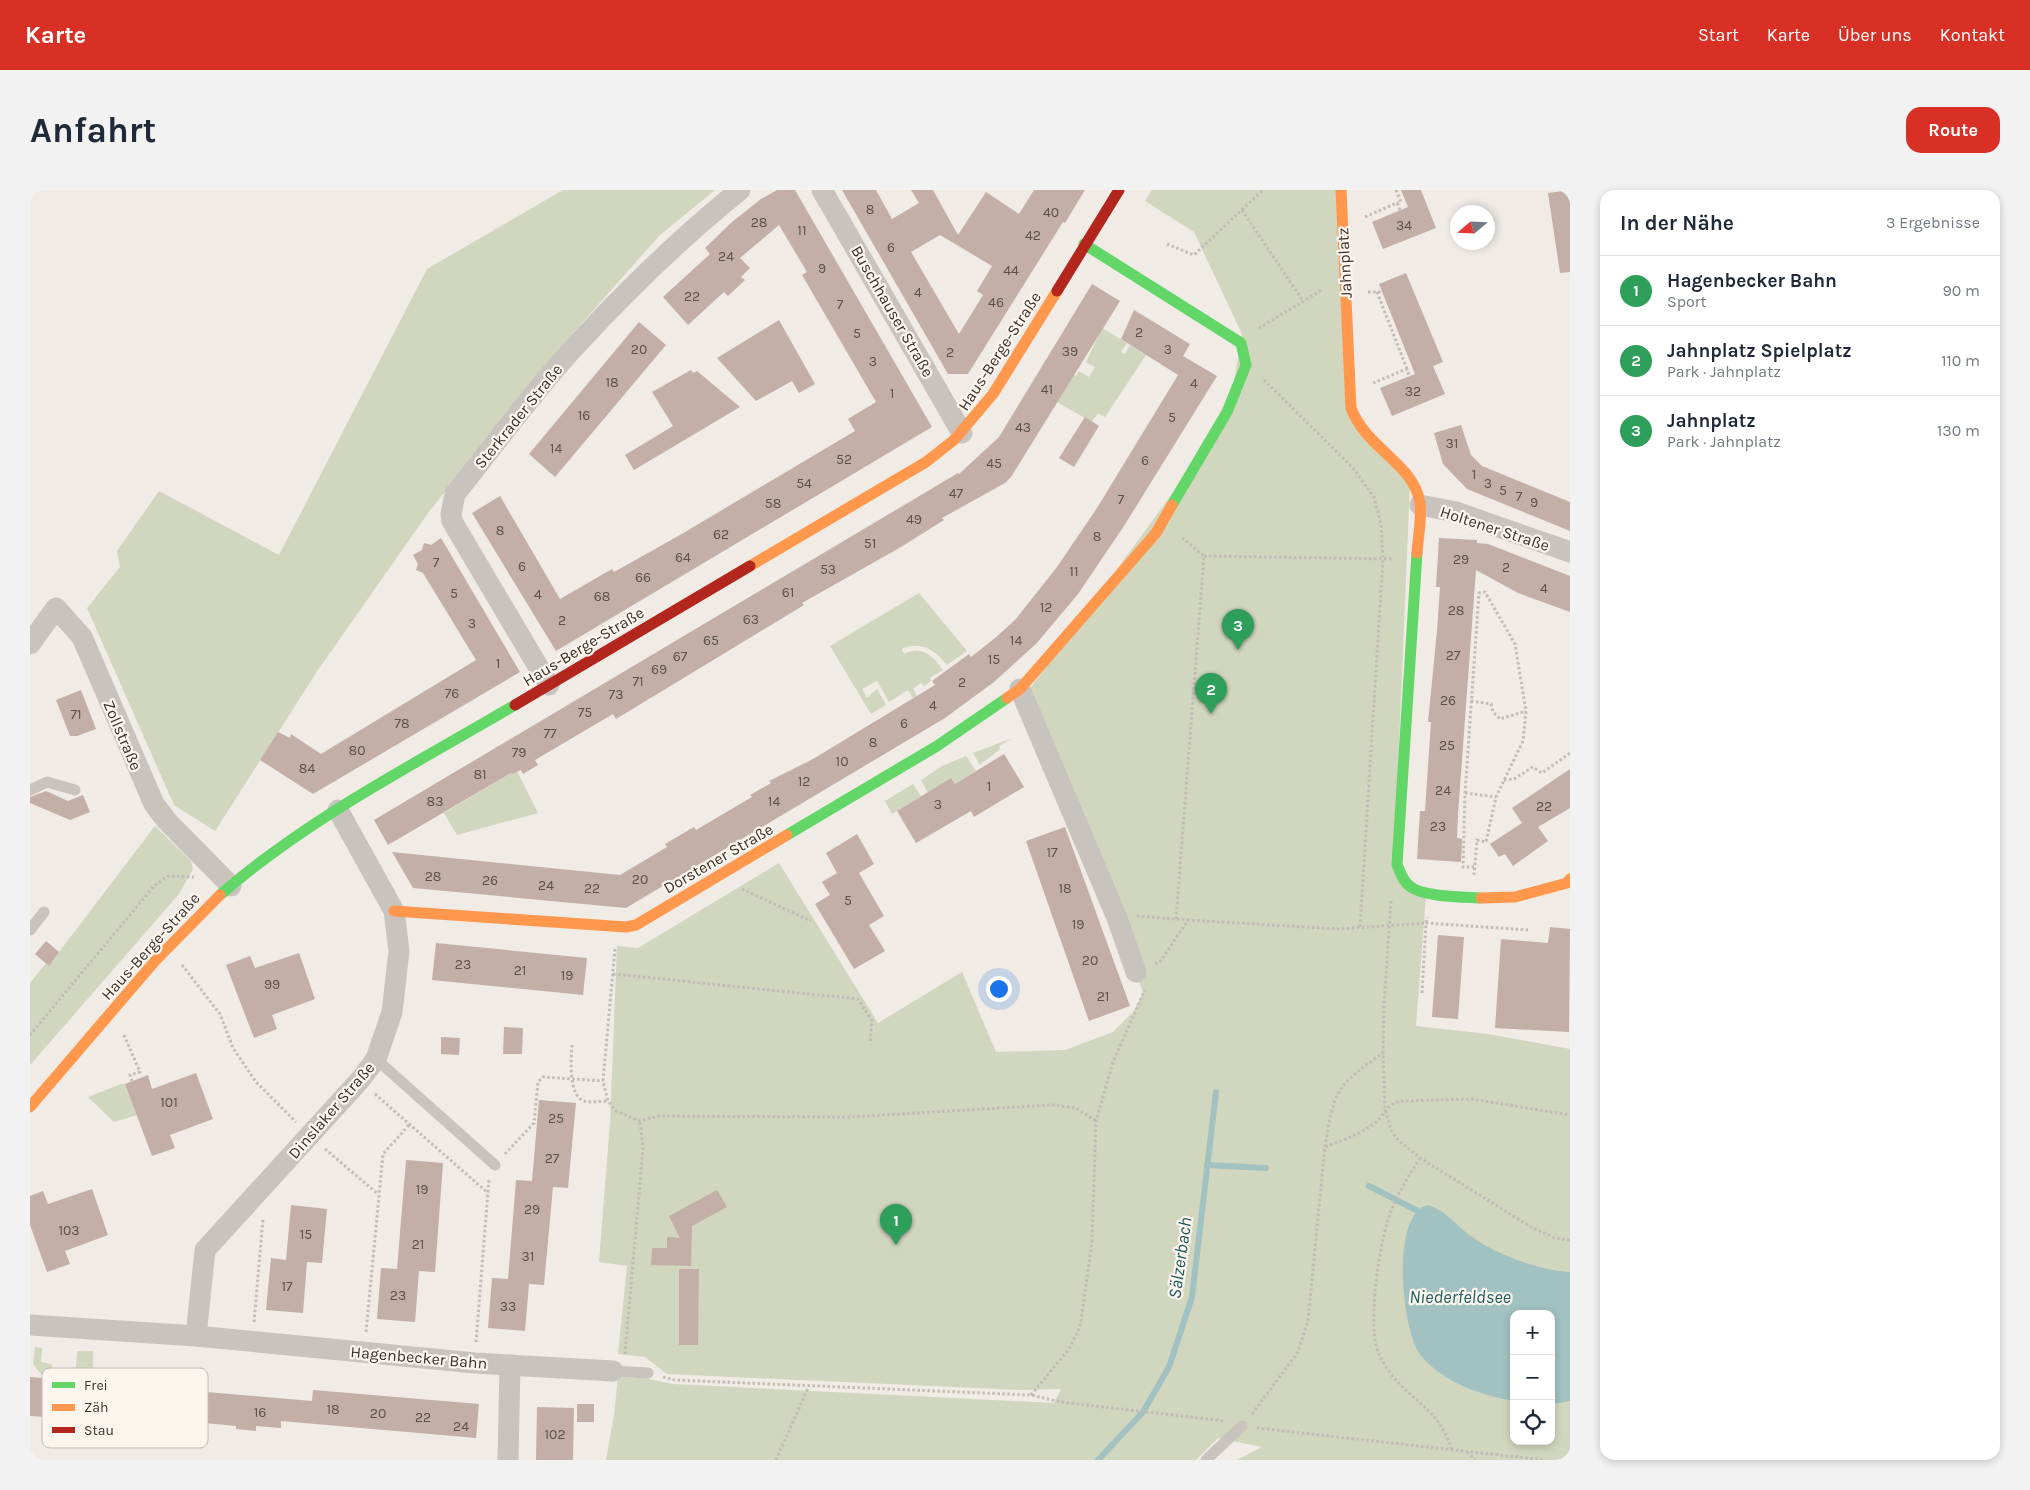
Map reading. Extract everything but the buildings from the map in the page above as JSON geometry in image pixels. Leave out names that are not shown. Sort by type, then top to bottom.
[{"type":"street","name":"Sterkrader Straße","points":[[549,685],[452,521],[451,514],[455,494],[569,353],[644,275],[693,229],[740,190]]},
{"type":"street","name":"Buschhauser Straße","points":[[822,190],[962,433]]},
{"type":"street","name":"Haus-Berge-Straße","points":[[30,1107],[167,948],[201,912],[280,848],[338,810],[926,462],[962,433],[994,394],[1084,244],[1119,190]]},
{"type":"street","name":"Jahnplatz","points":[[1341,190],[1351,408],[1355,422],[1375,447],[1412,480],[1420,505],[1418,560],[1397,864],[1402,879]]},
{"type":"street","points":[[1084,244],[1241,343],[1246,365],[1226,412],[1156,533],[1020,689],[1117,918],[1136,972]]},
{"type":"street","name":"Holtener Straße","points":[[1420,505],[1456,512],[1570,552]]},
{"type":"street","name":"Zollstraße","points":[[30,644],[56,608],[82,637],[154,804],[167,821],[231,886]]},
{"type":"street","name":"Dorstener Straße","points":[[394,911],[616,926],[636,925],[937,746],[1020,689]]},
{"type":"street","name":"Dinslaker Straße","points":[[196,1336],[205,1250],[318,1141],[376,1059],[392,1012],[399,951],[394,911],[338,810]]},
{"type":"street","points":[[1402,879],[1414,890],[1428,893],[1507,899],[1568,882],[1570,879]]},
{"type":"street","name":"Hagenbecker Bahn","points":[[30,1324],[196,1336],[475,1363],[618,1372]]},
{"type":"street","points":[[508,1460],[510,1365]]},
{"type":"lane","points":[[30,790],[47,782],[76,790]]},
{"type":"lane","points":[[30,930],[44,912]]},
{"type":"lane","points":[[376,1059],[495,1165]]},
{"type":"lane","name":"Hagenbecker Bahn","points":[[618,1372],[648,1373]]},
{"type":"lane","points":[[1206,1460],[1242,1426]]},
{"type":"path","points":[[1168,244],[1194,255],[1263,190]]},
{"type":"path","points":[[1342,227],[1400,202],[1396,190]]},
{"type":"path","points":[[1397,203],[1400,210]]},
{"type":"path","points":[[1242,210],[1302,302]]},
{"type":"path","points":[[1241,343],[1263,324],[1335,282],[1345,283]]},
{"type":"path","points":[[1377,292],[1409,376]]},
{"type":"path","points":[[1246,365],[1262,378],[1353,468],[1374,497],[1381,524],[1383,559],[1360,927]]},
{"type":"path","points":[[1349,376],[1375,384],[1407,369]]},
{"type":"path","points":[[1163,522],[1204,556],[1418,560]]},
{"type":"path","points":[[1176,918],[1204,556]]},
{"type":"path","points":[[1473,896],[1477,840],[1486,842],[1496,797],[1523,741],[1526,711],[1515,644],[1484,592],[1479,593],[1465,793],[1463,867],[1474,867]]},
{"type":"path","points":[[1471,702],[1491,704],[1493,712],[1500,719],[1526,711]]},
{"type":"path","points":[[1503,780],[1514,779],[1533,767],[1542,773],[1570,753]]},
{"type":"path","points":[[1465,793],[1496,797]]},
{"type":"path","points":[[30,1035],[154,886],[168,876],[196,878],[212,867]]},
{"type":"path","points":[[730,870],[743,892],[811,921]]},
{"type":"path","points":[[1402,879],[1392,892],[1389,925],[1383,1053],[1387,1122],[1398,1140],[1420,1158],[1531,1227],[1555,1238],[1570,1240]]},
{"type":"path","points":[[1422,993],[1428,893]]},
{"type":"path","points":[[1117,918],[1133,916],[1176,918],[1339,929],[1426,923],[1528,930]]},
{"type":"path","points":[[1136,972],[1160,962],[1188,920]]},
{"type":"path","points":[[616,926],[603,1082],[608,1101],[616,1111],[640,1121],[658,1116],[848,1117],[1052,1105],[1076,1108],[1096,1121]]},
{"type":"path","points":[[167,948],[193,976],[220,1014],[233,1048],[256,1082],[280,1108],[378,1194]]},
{"type":"path","points":[[613,974],[858,999],[872,1021],[870,1044]]},
{"type":"path","points":[[1031,1395],[1070,1349],[1080,1327],[1092,1242],[1096,1121],[1113,1062],[1145,991]]},
{"type":"path","points":[[106,1020],[125,1036],[140,1072],[130,1075],[132,1081]]},
{"type":"path","points":[[572,1045],[571,1078],[578,1098],[584,1102],[608,1101]]},
{"type":"path","points":[[1242,1426],[1285,1372],[1298,1352],[1308,1320],[1325,1147],[1334,1098],[1344,1083],[1383,1053]]},
{"type":"path","points":[[475,1363],[490,1171],[534,1123],[538,1082],[543,1077],[603,1082]]},
{"type":"path","points":[[360,1080],[488,1193]]},
{"type":"path","points":[[1325,1147],[1351,1137],[1377,1121],[1386,1108],[1395,1102],[1472,1099],[1570,1115]]},
{"type":"path","points":[[618,1372],[642,1148],[640,1121]]},
{"type":"path","points":[[365,1335],[383,1154],[410,1124]]},
{"type":"path","points":[[1420,1158],[1392,1208],[1385,1228],[1375,1299],[1376,1342],[1378,1351],[1391,1374],[1438,1420],[1447,1433],[1452,1450]]},
{"type":"path","points":[[254,1325],[263,1215]]},
{"type":"path","points":[[648,1373],[674,1380],[1031,1395],[1060,1402],[1220,1420]]},
{"type":"path","points":[[776,1460],[809,1386]]},
{"type":"path","points":[[1242,1426],[1544,1460]]},
{"type":"path","points":[[1467,1452],[1475,1460]]},
{"type":"green space","points":[[563,190],[715,190],[659,236],[551,358],[428,513],[318,670],[215,831],[174,805],[87,608],[120,567],[117,551],[159,491],[279,555],[427,269]]},
{"type":"green space","points":[[1152,190],[1336,190],[1348,402],[1410,483],[1394,864],[1426,896],[1416,1026],[1488,1034],[1570,1049],[1570,1460],[1237,1460],[1262,1447],[1218,1438],[1196,1460],[606,1460],[618,1377],[645,1378],[673,1384],[1054,1403],[1061,1389],[1018,1390],[667,1374],[645,1357],[618,1354],[627,1266],[599,1262],[610,1123],[617,946],[638,948],[779,863],[878,1023],[962,972],[996,1052],[1065,1050],[1113,1032],[1134,1011],[1143,992],[1026,694],[1228,417],[1242,334],[1194,232],[1145,201]]},
{"type":"green space","points":[[1102,328],[1127,343],[1121,352],[1125,354],[1130,345],[1146,355],[1105,417],[1098,413],[1092,422],[1057,402],[1074,375],[1076,376],[1079,371],[1089,377],[1095,367],[1086,362]]},
{"type":"green space","points":[[919,593],[967,651],[947,665],[938,655],[927,648],[915,646],[902,649],[904,654],[916,651],[926,653],[943,670],[930,678],[931,681],[924,686],[921,683],[913,689],[917,696],[913,698],[908,690],[889,702],[877,681],[862,689],[867,698],[877,689],[886,705],[871,714],[830,646]]},
{"type":"green space","points":[[1013,738],[999,746],[1000,749],[980,765],[973,753]]},
{"type":"green space","points":[[966,756],[976,771],[955,784],[951,779],[928,793],[921,780],[942,766]]},
{"type":"green space","points":[[517,771],[538,813],[457,835],[444,813]]},
{"type":"green space","points":[[913,784],[921,796],[892,814],[885,801]]},
{"type":"green space","points":[[155,826],[191,861],[193,869],[179,894],[30,1065],[30,983],[46,963],[49,965]]},
{"type":"green space","points":[[125,1084],[137,1115],[114,1122],[88,1097]]},
{"type":"green space","points":[[35,1347],[42,1348],[41,1362],[52,1364],[52,1368],[42,1368],[41,1374],[33,1364]]},
{"type":"green space","points":[[77,1351],[93,1351],[93,1368],[76,1368]]},
{"type":"water","name":"Niederfeldsee","points":[[1428,1205],[1434,1207],[1468,1234],[1490,1248],[1531,1265],[1570,1272],[1570,1401],[1555,1403],[1555,1310],[1510,1310],[1510,1400],[1476,1391],[1452,1381],[1422,1357],[1415,1344],[1409,1325],[1403,1275],[1404,1250],[1408,1228],[1416,1213]]},
{"type":"waterway","name":"Sälzerbach","points":[[1098,1460],[1143,1412],[1169,1367],[1192,1297],[1216,1092]]},
{"type":"waterway","points":[[1207,1165],[1266,1168]]},
{"type":"waterway","points":[[1369,1186],[1416,1210]]},
{"type":"traffic: fast","points":[[1084,244],[1241,343],[1246,365],[1227,412],[1172,505]]},
{"type":"traffic: fast","points":[[1417,553],[1397,864],[1402,877],[1411,887],[1417,890],[1445,896],[1481,898]]},
{"type":"traffic: fast","points":[[787,835],[937,746],[1007,698]]},
{"type":"traffic: fast","points":[[220,895],[289,841],[363,793],[515,705]]},
{"type":"traffic: slow","points":[[1341,190],[1351,408],[1358,422],[1368,435],[1409,477],[1416,489],[1420,503],[1417,553]]},
{"type":"traffic: slow","points":[[750,566],[926,462],[954,440],[993,394],[1057,291]]},
{"type":"traffic: slow","points":[[1007,698],[1020,689],[1156,533],[1172,505]]},
{"type":"traffic: slow","points":[[394,911],[626,927],[636,925],[787,835]]},
{"type":"traffic: slow","points":[[1481,898],[1515,897],[1567,883],[1570,879]]},
{"type":"traffic: slow","points":[[30,1107],[155,961],[220,895]]},
{"type":"traffic: jam","points":[[1057,291],[1119,190]]},
{"type":"traffic: jam","points":[[515,705],[750,566]]},
{"type":"place","name":"Jahnplatz","points":[[1238,650]]},
{"type":"place","name":"Jahnplatz Spielplatz","points":[[1211,714]]},
{"type":"place","name":"Hagenbecker Bahn","points":[[896,1245]]}]
